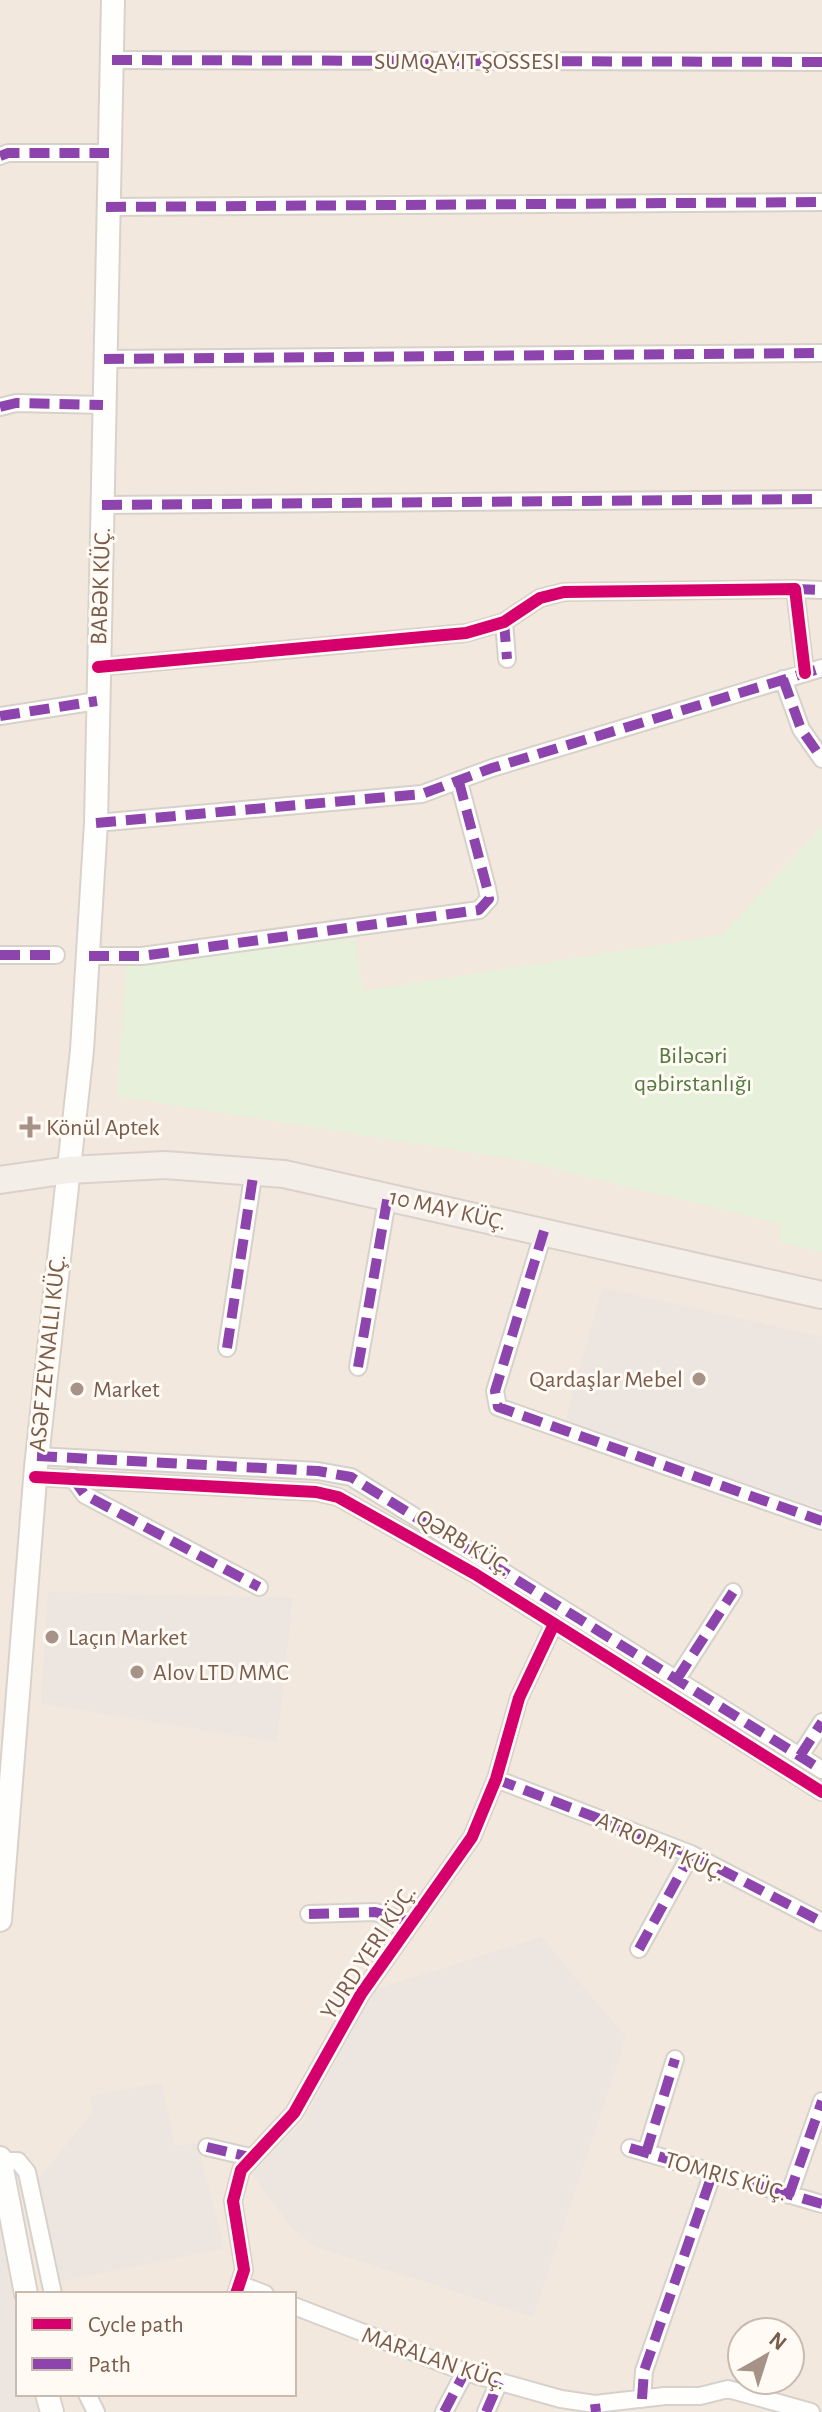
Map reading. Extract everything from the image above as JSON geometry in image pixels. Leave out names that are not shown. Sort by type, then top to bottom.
[{"type":"main road","name":"BABƏK KÜÇ.","points":[[0,1920],[36,1466],[89,956],[96,823],[106,207],[113,0]]},
{"type":"main road","name":"10 MAY KÜÇ.","points":[[0,1180],[69,1170],[165,1165],[254,1170],[388,1195],[822,1295]]},
{"type":"main road","points":[[0,2160],[26,2292]]},
{"type":"street","points":[[112,60],[822,62]]},
{"type":"street","points":[[0,156],[109,153]]},
{"type":"street","points":[[106,207],[822,202]]},
{"type":"street","points":[[104,359],[822,353]]},
{"type":"street","points":[[0,407],[25,403],[103,405]]},
{"type":"street","points":[[102,505],[822,499]]},
{"type":"street","points":[[795,589],[805,673]]},
{"type":"street","points":[[98,667],[466,633],[504,622],[540,598],[564,592],[822,590]]},
{"type":"street","points":[[504,622],[507,659]]},
{"type":"street","points":[[96,823],[422,794],[492,768],[822,668]]},
{"type":"street","points":[[783,679],[801,729],[822,759]]},
{"type":"street","points":[[0,716],[97,701]]},
{"type":"street","points":[[89,956],[142,956],[192,947],[380,926],[479,910],[489,899],[459,782]]},
{"type":"street","points":[[0,955],[56,955]]},
{"type":"street","points":[[227,1348],[254,1170]]},
{"type":"street","points":[[358,1367],[388,1195]]},
{"type":"street","points":[[544,1231],[495,1391],[498,1407],[523,1419],[822,1521]]},
{"type":"street","name":"QƏRB KÜÇ.","points":[[36,1466],[72,1477],[316,1492],[338,1497],[411,1535],[822,1792]]},
{"type":"street","name":"QƏRB KÜÇ.","points":[[36,1466],[318,1471],[351,1477],[822,1770]]},
{"type":"street","points":[[72,1477],[85,1495],[259,1587]]},
{"type":"street","points":[[677,1679],[733,1592]]},
{"type":"street","name":"YURD YERI KÜÇ.","points":[[239,2289],[243,2258],[234,2226],[233,2201],[241,2170],[294,2113],[361,1994],[472,1837],[496,1779],[519,1698],[554,1624]]},
{"type":"street","points":[[800,1756],[822,1722]]},
{"type":"street","name":"ATROPAT KÜÇ.","points":[[496,1779],[691,1854],[822,1922]]},
{"type":"street","points":[[639,1949],[691,1854]]},
{"type":"street","points":[[309,1914],[375,1912],[411,1922]]},
{"type":"street","points":[[646,2153],[675,2059]]},
{"type":"street","points":[[789,2195],[822,2101]]},
{"type":"street","points":[[207,2147],[250,2157]]},
{"type":"street","name":"TOMRIS KÜÇ.","points":[[630,2148],[822,2204]]},
{"type":"street","points":[[0,2160],[18,2161],[27,2172],[58,2292]]},
{"type":"street","points":[[642,2399],[644,2371],[713,2172]]},
{"type":"street","name":"MARALAN KÜÇ.","points":[[296,2307],[465,2372],[595,2408],[642,2399],[700,2396],[728,2389],[811,2412]]},
{"type":"street","points":[[444,2412],[465,2372]]},
{"type":"street","points":[[486,2412],[499,2382]]},
{"type":"shaded area","points":[[0,0],[822,0],[822,2412],[0,2412]]},
{"type":"shaded area","name":"Qardaşlar Mebel","points":[[602,1288],[822,1337],[822,1509],[565,1422]]},
{"type":"shaded area","points":[[48,1592],[293,1598],[277,1742],[41,1703]]},
{"type":"shaded area","points":[[541,1937],[626,2037],[533,2317],[314,2246],[293,2229],[251,2173],[303,2122],[374,1990]]},
{"type":"shaded area","points":[[161,2083],[175,2146],[197,2143],[224,2248],[61,2281],[37,2180],[93,2112],[90,2096]]},
{"type":"shaded area","points":[[0,2229],[16,2315],[16,2396],[33,2396],[37,2412],[0,2412]]},
{"type":"green space","name":"Biləcəri qəbirstanlığı","points":[[822,826],[822,1252],[779,1242],[781,1224],[519,1160],[117,1096],[126,966],[355,938],[363,991],[722,935]]},
{"type":"waterway","points":[[383,1506],[474,1563]]},
{"type":"waterway","points":[[638,1665],[822,1781]]},
{"type":"marked path","points":[[112,60],[822,62]]},
{"type":"marked path","points":[[0,156],[8,153],[109,153]]},
{"type":"marked path","points":[[106,207],[822,202]]},
{"type":"marked path","points":[[104,359],[822,353]]},
{"type":"marked path","points":[[0,407],[16,403],[103,405]]},
{"type":"marked path","points":[[102,505],[822,499]]},
{"type":"marked path","points":[[795,589],[822,590]]},
{"type":"marked path","points":[[504,622],[507,659]]},
{"type":"marked path","points":[[96,823],[422,794],[492,768],[822,668]]},
{"type":"marked path","points":[[783,679],[801,729],[822,759]]},
{"type":"marked path","points":[[0,716],[97,701]]},
{"type":"marked path","points":[[89,956],[142,956],[479,910],[489,899],[459,782]]},
{"type":"marked path","points":[[0,955],[56,955]]},
{"type":"marked path","points":[[227,1348],[254,1170]]},
{"type":"marked path","points":[[358,1367],[388,1195]]},
{"type":"marked path","points":[[544,1231],[495,1391],[498,1407],[822,1521]]},
{"type":"marked path","points":[[37,1456],[318,1471],[351,1477],[822,1770]]},
{"type":"marked path","points":[[72,1477],[85,1495],[259,1587]]},
{"type":"marked path","points":[[677,1679],[733,1592]]},
{"type":"marked path","points":[[800,1756],[822,1722]]},
{"type":"marked path","points":[[496,1779],[691,1854],[822,1922]]},
{"type":"marked path","points":[[639,1949],[691,1854]]},
{"type":"marked path","points":[[309,1914],[375,1912],[411,1922]]},
{"type":"marked path","points":[[646,2153],[675,2059]]},
{"type":"marked path","points":[[789,2195],[822,2101]]},
{"type":"marked path","points":[[207,2147],[250,2157]]},
{"type":"marked path","points":[[630,2148],[822,2204]]},
{"type":"marked path","points":[[642,2399],[644,2371],[713,2172]]},
{"type":"marked path","points":[[444,2412],[465,2372]]},
{"type":"marked path","points":[[486,2412],[499,2382]]},
{"type":"marked path","points":[[595,2404],[596,2412]]},
{"type":"cycle path","points":[[98,667],[466,633],[504,622],[540,598],[564,592],[795,589],[805,673]]},
{"type":"cycle path","points":[[35,1477],[316,1492],[338,1497],[475,1574],[822,1792]]},
{"type":"cycle path","points":[[237,2292],[244,2270],[233,2201],[241,2170],[294,2113],[361,1994],[472,1837],[496,1779],[519,1698],[554,1624]]},
{"type":"place","name":"Könül Aptek","points":[[30,1127]]},
{"type":"place","name":"Qardaşlar Mebel","points":[[699,1379]]},
{"type":"place","name":"Market","points":[[77,1389]]},
{"type":"place","name":"Laçın Market","points":[[52,1637]]},
{"type":"place","name":"Alov LTD MMC","points":[[137,1672]]}]
